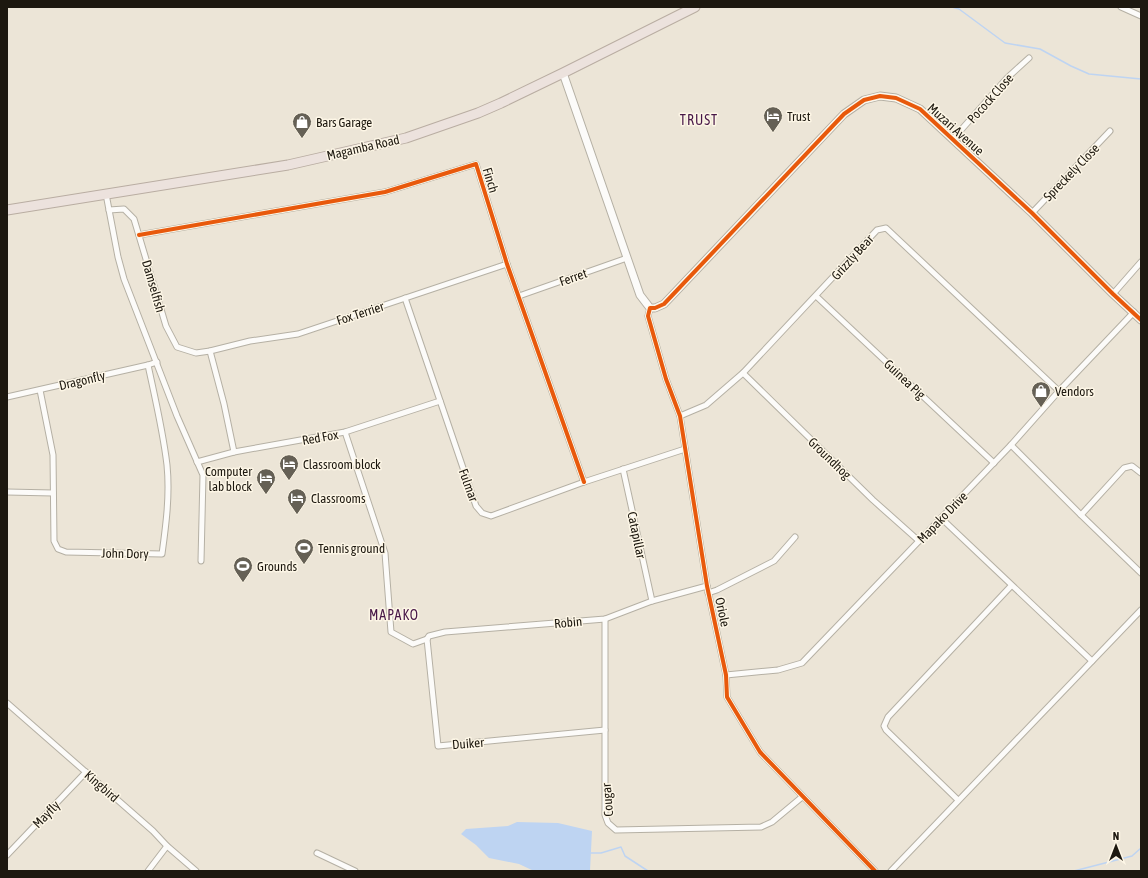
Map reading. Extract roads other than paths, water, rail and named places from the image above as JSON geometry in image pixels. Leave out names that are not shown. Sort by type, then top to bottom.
[{"type":"highway","name":"Magamba Road","points":[[7,210],[288,165],[406,138],[478,113],[563,73],[695,7]]},
{"type":"street","points":[[1121,7],[1141,16]]},
{"type":"street","name":"Pocock Close","points":[[953,139],[1007,78],[1029,58]]},
{"type":"street","points":[[563,73],[640,295],[650,308]]},
{"type":"street","name":"Muzari Avenue","points":[[650,308],[655,308],[664,304],[844,114],[864,100],[880,96],[896,98],[920,109],[1032,213],[1141,320]]},
{"type":"street","name":"Spreckely Close","points":[[1032,213],[1110,131]]},
{"type":"street","name":"Finch","points":[[139,235],[385,192],[476,164],[507,264],[584,482]]},
{"type":"street","points":[[106,194],[118,257],[124,279],[202,475],[201,560]]},
{"type":"street","name":"Damselfish","points":[[109,210],[124,208],[134,219],[166,326],[177,347],[196,353],[210,351]]},
{"type":"street","name":"Grizzly Bear","points":[[680,416],[706,405],[743,374],[877,230],[886,228],[1059,391]]},
{"type":"street","name":"Ferret","points":[[518,296],[627,258]]},
{"type":"street","points":[[1113,294],[1141,262]]},
{"type":"street","name":"Fox Terrier","points":[[210,351],[250,341],[298,334],[507,264]]},
{"type":"street","name":"Guinea Pig","points":[[816,296],[994,463]]},
{"type":"street","name":"Fulmar","points":[[405,298],[476,506],[482,513],[491,516],[584,482],[685,449]]},
{"type":"street","name":"Oriole","points":[[650,308],[648,316],[666,380],[680,416],[708,593],[726,675],[727,697],[760,752],[802,798],[875,871]]},
{"type":"street","name":"Mapako Drive","points":[[726,675],[778,670],[802,663],[994,463],[1059,391],[1134,312]]},
{"type":"street","points":[[210,351],[224,404],[234,452]]},
{"type":"street","name":"Dragonfly","points":[[7,397],[157,362]]},
{"type":"street","name":"John Dory","points":[[40,390],[53,455],[54,541],[58,549],[66,552],[162,554],[167,513],[167,466],[160,418],[148,365]]},
{"type":"street","name":"Groundhog","points":[[743,374],[873,500],[918,541]]},
{"type":"street","name":"Red Fox","points":[[197,462],[234,452],[345,432],[440,401]]},
{"type":"street","name":"Robin","points":[[345,432],[385,553],[392,632],[413,644],[427,639],[429,636],[445,632],[605,619],[652,601],[707,586]]},
{"type":"street","points":[[1011,445],[1080,515],[1141,573]]},
{"type":"street","points":[[1080,515],[1124,468],[1132,466],[1141,473]]},
{"type":"street","name":"Catapillar","points":[[623,469],[652,601]]},
{"type":"street","points":[[7,492],[53,493]]},
{"type":"street","points":[[941,518],[1092,661]]},
{"type":"street","points":[[708,593],[717,590],[774,561],[795,537]]},
{"type":"street","points":[[958,800],[886,730],[884,726],[888,717],[1012,586]]},
{"type":"street","points":[[891,871],[1141,610]]},
{"type":"street","name":"Cougar","points":[[605,619],[605,815],[608,823],[616,830],[762,827],[772,822],[802,798]]},
{"type":"street","name":"Duiker","points":[[427,639],[438,746],[605,730]]},
{"type":"street","name":"Kingbird","points":[[7,703],[153,831],[167,846],[196,871]]},
{"type":"street","name":"Mayfly","points":[[7,855],[86,772]]},
{"type":"street","points":[[148,871],[167,846]]},
{"type":"street","points":[[317,854],[355,871]]},
{"type":"water","points":[[517,822],[558,823],[592,831],[590,871],[534,871],[519,864],[489,858],[476,845],[461,834],[466,829],[508,826]]},
{"type":"waterway","points":[[952,7],[959,9],[1005,43],[1040,49],[1089,74],[1141,79]]},
{"type":"waterway","points":[[591,853],[601,853],[621,847],[625,856],[648,871]]},
{"type":"waterway","points":[[1074,871],[1132,856],[1141,848]]},
{"type":"place","name":"Trust","points":[[773,133]]},
{"type":"place","name":"Bars Garage","points":[[302,139]]},
{"type":"place","name":"Vendors","points":[[1041,408]]},
{"type":"place","name":"Classroom block","points":[[289,481]]},
{"type":"place","name":"Computer lab block","points":[[266,495]]},
{"type":"place","name":"Classrooms","points":[[297,515]]},
{"type":"place","name":"Tennis ground","points":[[304,565]]},
{"type":"place","name":"Grounds","points":[[243,583]]},
{"type":"district","name":"TRUST","points":[[699,120]]},
{"type":"district","name":"MAPAKO","points":[[394,615]]}]
